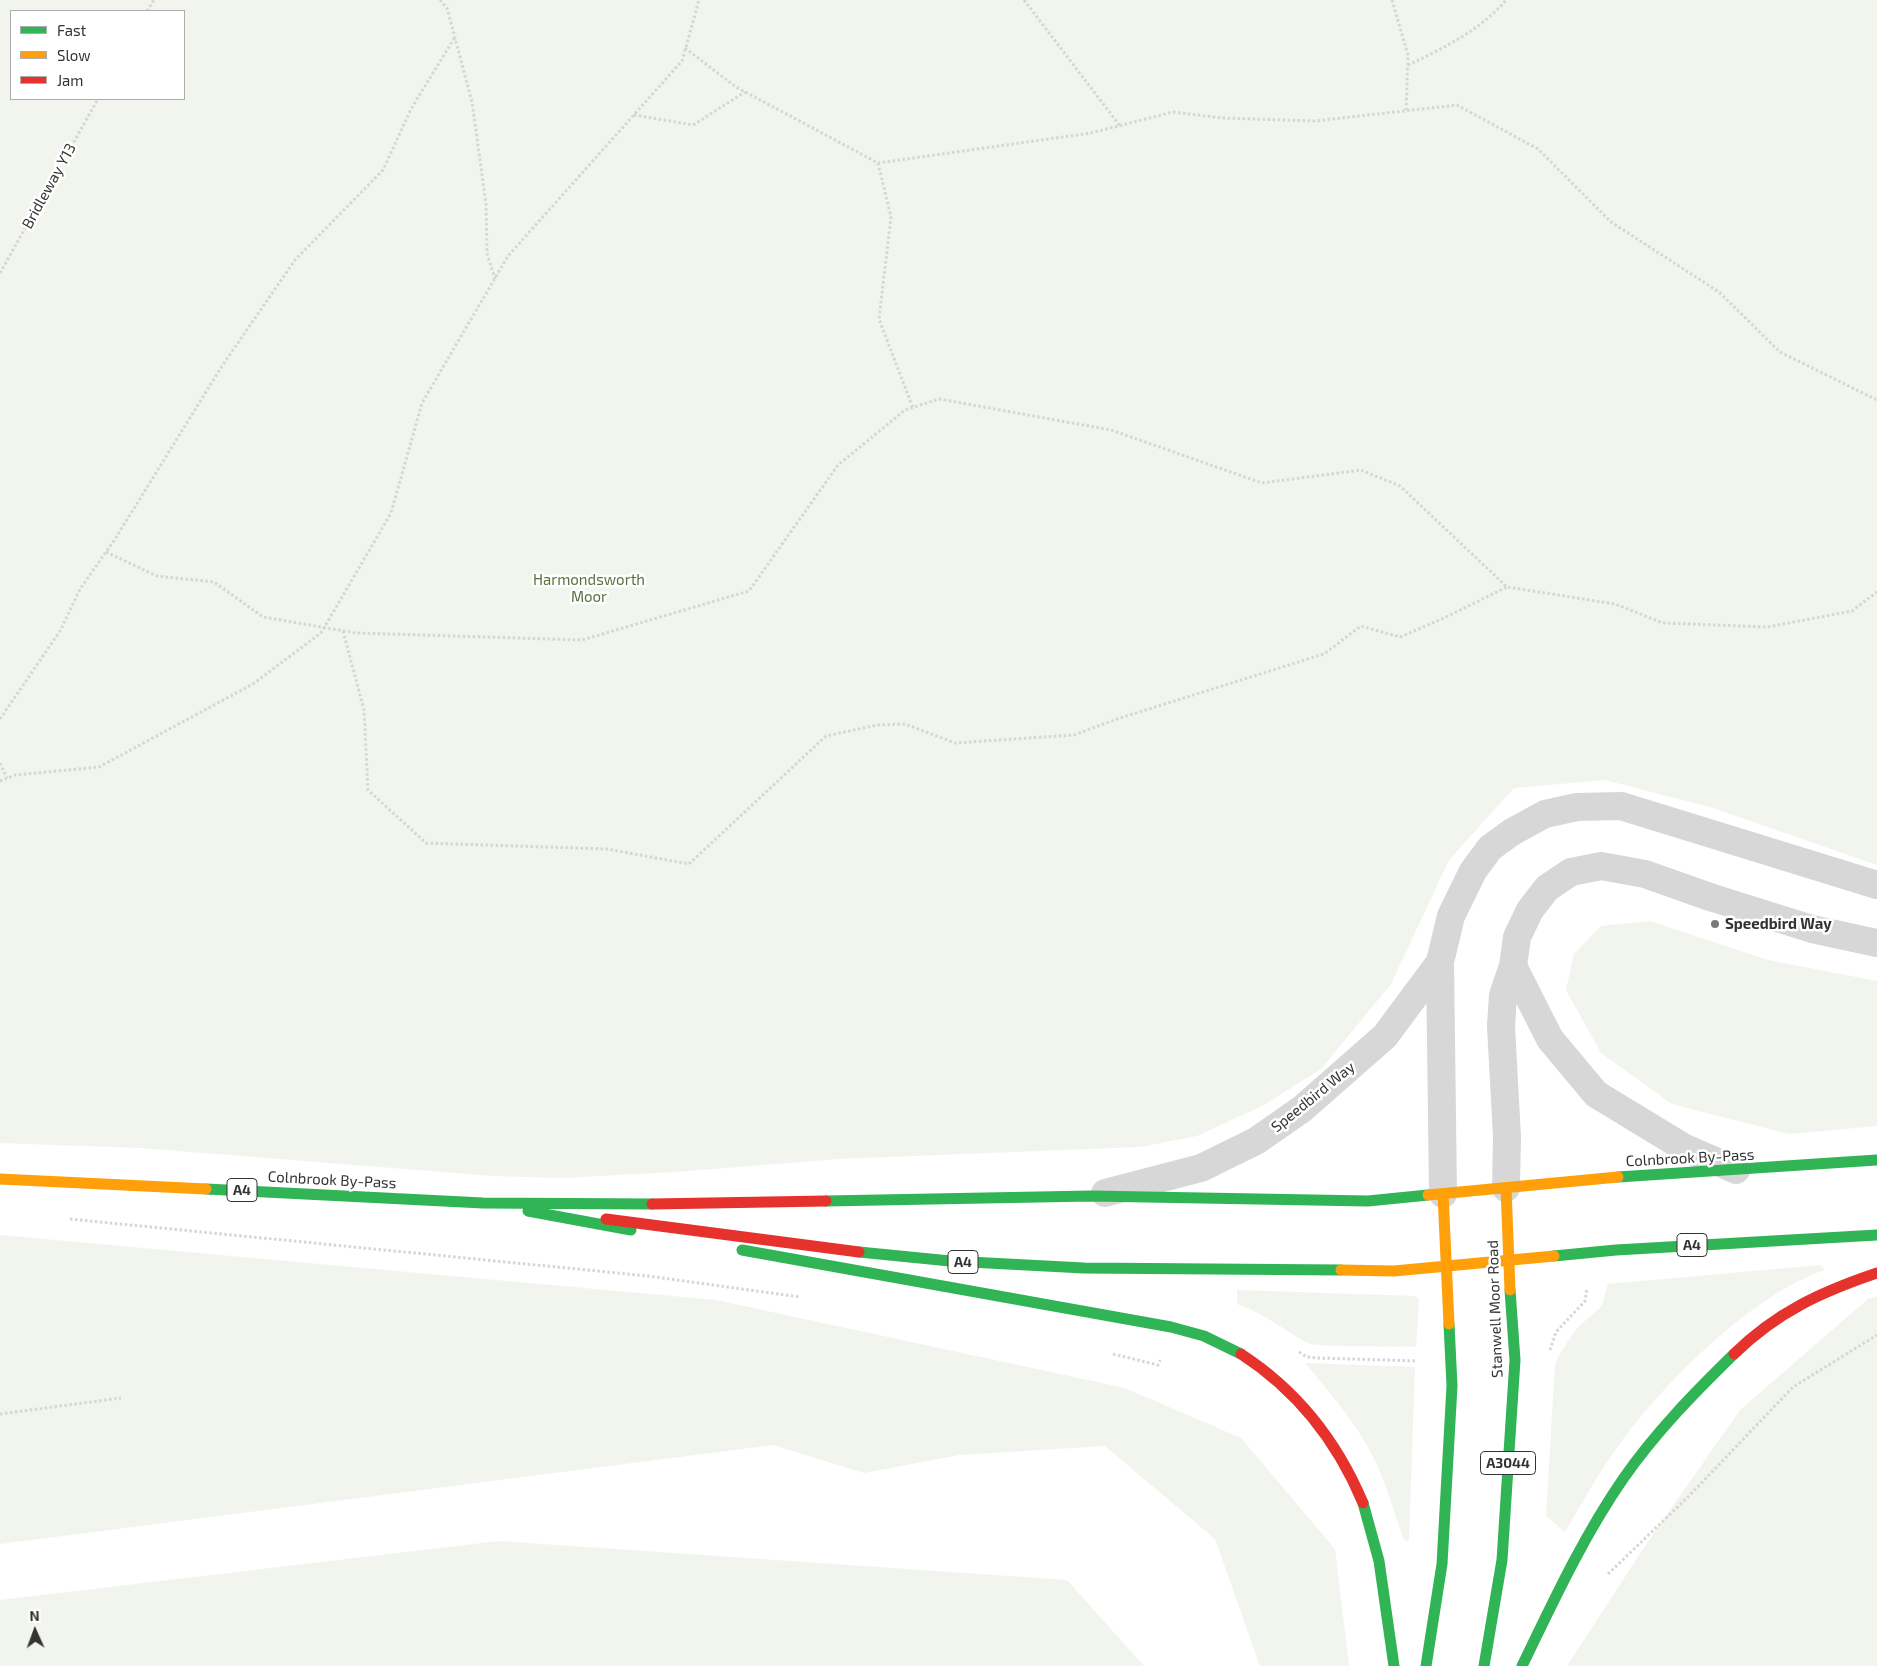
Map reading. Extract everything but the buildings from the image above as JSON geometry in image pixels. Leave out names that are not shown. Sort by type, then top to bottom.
[{"type":"main road","name":"Colnbrook By-Pass","points":[[1506,1188],[1649,1174],[1877,1160]]},
{"type":"main road","name":"Colnbrook By-Pass","points":[[0,1179],[483,1203]]},
{"type":"main road","name":"A4","points":[[483,1203],[624,1205],[1091,1196],[1368,1201],[1506,1188]]},
{"type":"main road","name":"Stanwell Moor Road","points":[[1484,1666],[1502,1560],[1515,1360],[1508,1260],[1506,1188]]},
{"type":"main road","points":[[1426,1666],[1442,1564],[1452,1386],[1443,1194]]},
{"type":"main road","name":"A4","points":[[483,1203],[819,1248],[950,1262],[1084,1268],[1384,1271],[1616,1250],[1877,1235]]},
{"type":"main road","points":[[483,1203],[1171,1327],[1205,1337],[1244,1357],[1277,1380],[1316,1417],[1345,1465],[1364,1506],[1376,1544],[1394,1666]]},
{"type":"main road","points":[[1522,1666],[1569,1569],[1623,1479],[1683,1403],[1742,1346],[1795,1306],[1833,1288],[1877,1272]]},
{"type":"street","name":"Speedbird Way","points":[[1443,1194],[1440,962],[1451,916],[1474,871],[1490,848],[1512,832],[1545,814],[1577,807],[1621,806],[1877,885]]},
{"type":"street","points":[[1506,1188],[1507,1137],[1501,1026],[1503,995],[1513,966],[1517,937],[1530,910],[1547,888],[1571,872],[1601,866],[1645,874],[1710,897],[1812,929],[1877,943]]},
{"type":"street","name":"Speedbird Way","points":[[1091,1196],[1201,1168],[1256,1141],[1302,1109],[1385,1036],[1440,962]]},
{"type":"street","points":[[1513,966],[1550,1039],[1596,1094],[1683,1147],[1736,1170]]},
{"type":"path","points":[[440,0],[447,8],[472,102],[486,204],[487,253],[495,278]]},
{"type":"path","points":[[0,781],[15,775],[99,767],[254,684],[321,634],[391,513],[422,403],[508,256],[682,61],[700,0]]},
{"type":"path","points":[[1024,0],[1120,126]]},
{"type":"path","points":[[1392,0],[1408,55],[1406,111]]},
{"type":"path","points":[[1408,65],[1443,49],[1497,11],[1506,0]]},
{"type":"path","points":[[0,720],[60,631],[80,589],[106,552],[222,366],[295,260],[383,170],[411,109],[455,37]]},
{"type":"path","points":[[685,48],[745,92],[878,163],[1091,133],[1174,112],[1222,118],[1315,121],[1457,105],[1538,148],[1611,222],[1719,292],[1780,352],[1877,400]]},
{"type":"path","points":[[634,115],[693,125],[745,92]]},
{"type":"path","name":"Bridleway Y13","points":[[0,274],[97,100]]},
{"type":"path","points":[[878,163],[891,217],[879,319],[913,408]]},
{"type":"path","points":[[106,552],[157,576],[214,582],[263,617],[343,631],[582,640],[749,591],[838,465],[905,410],[940,399],[1111,430],[1262,484],[1361,470],[1400,486],[1507,587],[1615,604],[1663,623],[1767,627],[1852,610],[1877,592]]},
{"type":"path","points":[[343,631],[364,710],[368,790],[426,843],[607,849],[689,864],[826,736],[876,725],[905,724],[955,743],[1074,735],[1117,719],[1324,654],[1361,626],[1400,636],[1444,618],[1507,587]]},
{"type":"path","points":[[0,763],[7,778]]},
{"type":"path","points":[[69,1219],[648,1276],[810,1299]]},
{"type":"path","points":[[1548,1355],[1556,1332],[1585,1301],[1587,1288]]},
{"type":"path","points":[[1606,1576],[1688,1497],[1793,1387],[1877,1335]]},
{"type":"path","points":[[1291,1346],[1307,1357],[1421,1361]]},
{"type":"path","points":[[1111,1353],[1158,1365],[1161,1357]]},
{"type":"path","points":[[0,1414],[121,1398]]},
{"type":"green space","name":"Harmondsworth Moor","points":[[0,0],[1877,0],[1877,865],[1713,808],[1605,780],[1514,788],[1449,860],[1391,984],[1321,1069],[1264,1105],[1197,1136],[1140,1147],[838,1159],[676,1172],[562,1178],[493,1176],[141,1148],[0,1143]]},
{"type":"green space","points":[[1650,921],[1768,960],[1877,981],[1877,1126],[1789,1134],[1672,1104],[1601,1053],[1566,990],[1574,954],[1601,926]]},
{"type":"green space","points":[[0,1235],[716,1300],[1125,1388],[1241,1438],[1335,1549],[1349,1666],[1260,1666],[1215,1539],[1105,1446],[959,1455],[864,1473],[773,1445],[0,1544]]},
{"type":"green space","points":[[1820,1265],[1825,1270],[1769,1298],[1741,1319],[1713,1342],[1661,1393],[1639,1418],[1613,1453],[1565,1532],[1546,1516],[1555,1365],[1559,1355],[1576,1329],[1602,1306],[1608,1284]]},
{"type":"green space","points":[[1237,1290],[1415,1296],[1419,1300],[1416,1347],[1315,1345],[1308,1343],[1264,1316],[1237,1304]]},
{"type":"green space","points":[[1877,1297],[1877,1666],[1567,1666],[1647,1543],[1740,1410],[1869,1298]]},
{"type":"green space","points":[[1305,1363],[1415,1367],[1409,1539],[1407,1542],[1404,1540],[1385,1485],[1371,1453],[1345,1413]]},
{"type":"green space","points":[[499,1541],[1067,1580],[1144,1666],[0,1666],[0,1600]]},
{"type":"traffic: fast","points":[[1618,1177],[1877,1160]]},
{"type":"traffic: fast","points":[[206,1189],[483,1203],[652,1204]]},
{"type":"traffic: fast","points":[[826,1201],[1091,1196],[1368,1201],[1428,1195]]},
{"type":"traffic: fast","points":[[528,1211],[631,1230]]},
{"type":"traffic: fast","points":[[1554,1256],[1616,1250],[1877,1235]]},
{"type":"traffic: fast","points":[[742,1250],[1171,1327],[1204,1336],[1241,1354]]},
{"type":"traffic: fast","points":[[859,1252],[950,1261],[1084,1268],[1341,1270]]},
{"type":"traffic: fast","points":[[1484,1666],[1502,1560],[1515,1360],[1510,1290]]},
{"type":"traffic: fast","points":[[1426,1666],[1442,1564],[1452,1386],[1449,1324]]},
{"type":"traffic: fast","points":[[1522,1666],[1557,1594],[1608,1501],[1648,1446],[1734,1354]]},
{"type":"traffic: fast","points":[[1363,1503],[1379,1561],[1394,1666]]},
{"type":"traffic: slow","points":[[1428,1195],[1618,1177]]},
{"type":"traffic: slow","points":[[0,1179],[206,1189]]},
{"type":"traffic: slow","points":[[1506,1188],[1510,1290]]},
{"type":"traffic: slow","points":[[1443,1194],[1449,1324]]},
{"type":"traffic: slow","points":[[1341,1270],[1394,1271],[1554,1256]]},
{"type":"traffic: jam","points":[[652,1204],[826,1201]]},
{"type":"traffic: jam","points":[[606,1219],[859,1252]]},
{"type":"traffic: jam","points":[[1734,1354],[1750,1339],[1783,1315],[1818,1296],[1877,1273]]},
{"type":"traffic: jam","points":[[1241,1354],[1262,1368],[1280,1384],[1314,1419],[1341,1459],[1363,1503]]},
{"type":"place","name":"Speedbird Way","points":[[1715,924]]}]
